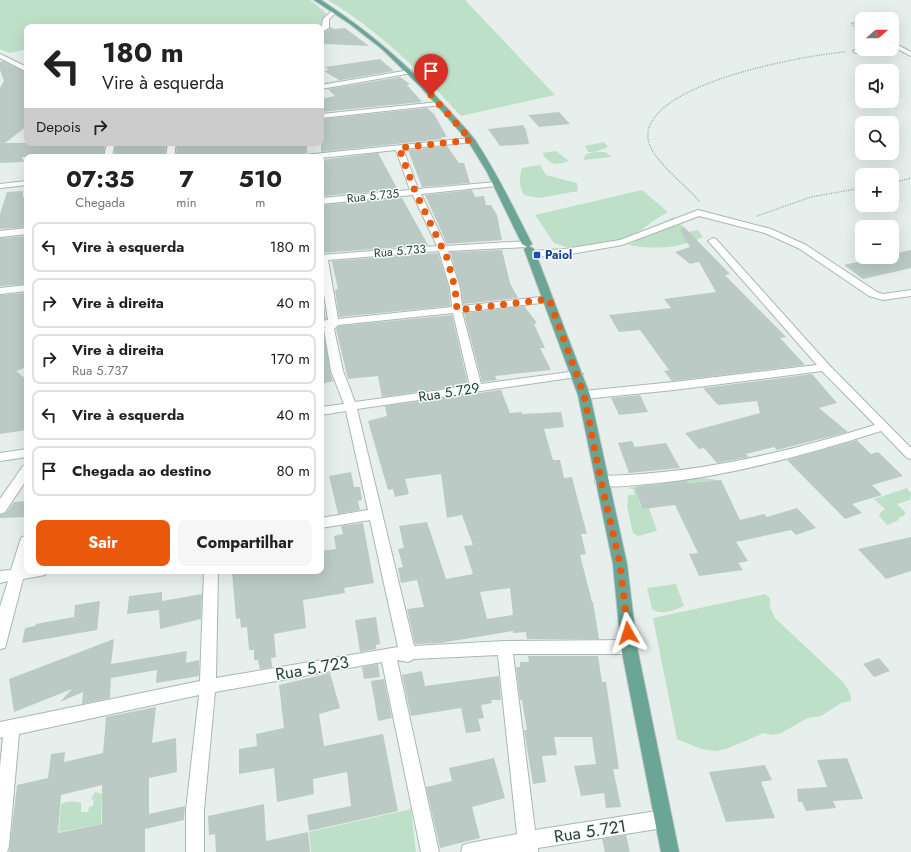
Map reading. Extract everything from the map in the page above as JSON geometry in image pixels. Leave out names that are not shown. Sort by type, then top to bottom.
[{"type":"main road","points":[[317,0],[376,41],[410,72],[471,140],[497,184],[529,249],[584,395],[601,481],[620,564],[629,647],[670,852]]},
{"type":"street","points":[[324,29],[326,28],[326,19],[334,12]]},
{"type":"street","points":[[899,48],[911,54]]},
{"type":"street","points":[[0,56],[24,68]]},
{"type":"street","points":[[324,86],[410,72]]},
{"type":"street","points":[[324,116],[439,104]]},
{"type":"street","points":[[324,155],[471,140]]},
{"type":"street","points":[[399,148],[415,191],[443,248],[455,288],[457,310],[476,387]]},
{"type":"street","points":[[0,186],[24,183]]},
{"type":"street","name":"Rua 5.735","points":[[324,201],[497,184]]},
{"type":"street","points":[[698,213],[740,222],[768,231],[803,247],[873,294],[883,297],[911,293]]},
{"type":"street","name":"Rua 5.733","points":[[324,258],[443,248],[529,249],[565,252],[622,242],[698,213]]},
{"type":"street","points":[[0,234],[24,231]]},
{"type":"street","points":[[713,241],[825,367],[911,455]]},
{"type":"street","points":[[324,269],[334,323]]},
{"type":"street","points":[[0,291],[24,288]]},
{"type":"street","points":[[324,324],[549,299]]},
{"type":"street","points":[[334,323],[328,330],[335,364],[351,407],[408,655]]},
{"type":"street","points":[[584,395],[674,386],[825,367]]},
{"type":"street","name":"Rua 5.729","points":[[324,411],[476,387],[577,374]]},
{"type":"street","points":[[601,481],[628,482],[745,466],[882,427]]},
{"type":"street","points":[[0,457],[24,454]]},
{"type":"street","points":[[0,509],[24,473]]},
{"type":"street","points":[[324,522],[375,514]]},
{"type":"street","points":[[0,643],[3,622],[24,550]]},
{"type":"street","points":[[0,577],[24,574]]},
{"type":"street","points":[[195,852],[195,810],[208,686],[211,574]]},
{"type":"street","name":"Rua 5.723","points":[[6,729],[208,686],[388,654],[408,655],[505,648],[629,647]]},
{"type":"street","points":[[505,648],[528,846]]},
{"type":"street","points":[[388,654],[430,852]]},
{"type":"street","points":[[0,846],[11,746],[6,729]]},
{"type":"street","name":"Rua 5.721","points":[[470,852],[528,846],[664,819]]},
{"type":"path","points":[[698,213],[701,203],[649,145],[648,127],[655,115],[668,103],[690,91],[715,82],[806,56],[855,50]]},
{"type":"path","points":[[899,181],[911,178]]},
{"type":"path","points":[[740,222],[799,200],[855,189]]},
{"type":"green space","points":[[0,0],[310,0],[326,13],[324,24],[24,24],[24,50],[10,53],[0,49]]},
{"type":"green space","points":[[328,0],[465,0],[555,95],[461,116],[399,53],[365,25]]},
{"type":"green space","points":[[604,142],[608,147],[595,152],[588,152],[585,146]]},
{"type":"green space","points":[[556,151],[570,161],[557,164],[548,160],[542,153]]},
{"type":"green space","points":[[606,152],[611,157],[583,160],[586,154]]},
{"type":"green space","points":[[540,165],[546,175],[577,183],[578,191],[539,198],[524,195],[520,182],[522,168]]},
{"type":"green space","points":[[642,190],[668,212],[653,221],[630,239],[596,247],[566,247],[554,243],[535,215]]},
{"type":"green space","points":[[674,217],[688,232],[698,230],[703,237],[685,244],[667,247],[657,248],[628,245],[646,236],[658,225]]},
{"type":"green space","points":[[698,478],[712,479],[722,483],[710,481],[652,485],[646,501],[639,502],[642,509],[649,508],[657,531],[638,536],[633,533],[627,507],[628,495],[635,495],[633,489],[627,488]]},
{"type":"green space","points":[[907,488],[911,493],[910,500],[897,504],[905,512],[904,516],[899,517],[899,520],[887,525],[879,516],[885,509],[874,499]]},
{"type":"green space","points":[[676,584],[684,606],[672,611],[664,612],[652,609],[647,588]]},
{"type":"green space","points":[[765,594],[770,598],[770,607],[775,618],[842,681],[850,693],[851,701],[841,703],[821,716],[808,718],[781,733],[773,735],[764,733],[726,749],[716,751],[701,749],[677,739],[653,618]]},
{"type":"green space","points":[[95,792],[102,794],[101,824],[59,832],[61,804],[66,802],[81,803],[81,812],[88,812],[89,807],[93,806],[94,800],[91,799]]},
{"type":"green space","points":[[411,809],[416,852],[311,852],[309,832]]},
{"type":"building","points":[[330,27],[334,29],[345,28],[369,46],[325,44],[324,32],[330,29]]},
{"type":"building","points":[[380,59],[394,71],[324,83],[339,80],[324,71],[329,70],[325,67]]},
{"type":"building","points":[[3,61],[24,72],[24,128],[5,143],[24,143],[24,146],[105,146],[103,154],[24,154],[24,157],[22,157],[24,162],[0,163],[0,88],[4,81],[0,70],[0,62]]},
{"type":"building","points":[[400,77],[410,84],[407,85],[422,102],[324,112],[324,98],[335,96],[328,89]]},
{"type":"building","points":[[427,108],[434,114],[447,137],[441,137],[442,139],[321,152],[321,146],[324,146],[324,119]]},
{"type":"building","points":[[559,112],[570,124],[539,127],[528,115]]},
{"type":"building","points":[[523,125],[526,130],[529,144],[500,146],[488,129]]},
{"type":"building","points":[[116,146],[166,146],[165,154],[114,154]]},
{"type":"building","points":[[177,146],[307,146],[307,153],[303,154],[176,154]]},
{"type":"building","points":[[447,146],[459,163],[464,163],[470,183],[422,187],[408,150]]},
{"type":"building","points":[[378,153],[398,190],[324,196],[324,160]]},
{"type":"building","points":[[472,190],[475,197],[484,196],[486,205],[491,205],[497,215],[502,240],[447,244],[425,195]]},
{"type":"building","points":[[23,191],[24,227],[0,229],[0,214],[7,192]]},
{"type":"building","points":[[402,198],[428,245],[324,253],[324,205]]},
{"type":"building","points":[[684,227],[730,274],[725,275],[786,337],[780,338],[805,365],[672,381],[664,371],[669,370],[640,330],[619,332],[609,315],[671,308],[664,299],[716,292],[699,262],[690,264],[675,252],[690,247],[680,230]]},
{"type":"building","points":[[24,236],[24,284],[0,286],[0,238]]},
{"type":"building","points":[[502,250],[510,283],[518,298],[463,304],[461,288],[450,252]]},
{"type":"building","points":[[911,250],[911,268],[863,279],[844,265],[855,263],[855,264],[899,264],[899,253]]},
{"type":"building","points":[[438,253],[449,288],[450,306],[339,317],[335,290],[338,289],[332,261]]},
{"type":"building","points":[[24,293],[24,368],[16,371],[24,378],[24,430],[0,434],[0,295]]},
{"type":"building","points":[[324,305],[326,319],[324,319]]},
{"type":"building","points":[[524,306],[537,323],[534,324],[545,348],[540,348],[551,370],[495,376],[497,380],[482,382],[464,313]]},
{"type":"building","points":[[452,315],[468,385],[382,397],[378,376],[348,379],[336,329],[339,326]]},
{"type":"building","points":[[324,334],[330,371],[333,381],[324,383]]},
{"type":"building","points":[[812,374],[837,403],[819,408],[848,432],[777,450],[774,447],[746,454],[749,457],[717,463],[704,448],[699,449],[685,433],[760,413],[757,401],[718,405],[703,388]]},
{"type":"building","points":[[501,390],[510,413],[522,412],[522,414],[561,412],[564,427],[544,429],[553,460],[560,460],[564,478],[572,477],[587,534],[581,534],[586,554],[580,555],[593,602],[599,639],[527,639],[526,632],[513,633],[513,631],[440,643],[415,644],[407,609],[424,607],[417,580],[401,583],[398,568],[403,567],[398,549],[404,548],[399,526],[427,522],[446,579],[473,574],[464,546],[473,545],[462,515],[447,518],[441,474],[405,479],[409,494],[395,497],[393,489],[388,490],[368,421],[387,416],[385,406]],"holes":[[[510,588],[513,615],[487,619],[480,592]]]},
{"type":"building","points":[[640,395],[648,412],[619,415],[611,398]]},
{"type":"building","points":[[857,440],[871,454],[878,452],[903,476],[872,485],[882,495],[852,504],[862,513],[845,519],[787,460]]},
{"type":"building","points":[[632,441],[635,447],[666,443],[680,468],[629,473],[618,443]]},
{"type":"building","points":[[351,472],[354,487],[360,487],[362,500],[358,501],[360,510],[338,514],[329,476]]},
{"type":"building","points":[[721,480],[740,520],[764,514],[767,517],[797,508],[816,528],[796,535],[791,530],[736,542],[748,561],[738,563],[743,570],[699,576],[689,554],[698,553],[675,505],[642,509],[635,487],[687,481],[688,483]]},
{"type":"building","points":[[24,501],[24,517],[0,518],[0,515],[6,513],[14,502]]},
{"type":"building","points":[[363,523],[374,583],[344,588],[345,593],[303,600],[306,628],[274,634],[276,657],[271,658],[272,667],[260,669],[258,660],[254,660],[254,650],[249,650],[247,627],[241,628],[240,618],[236,619],[232,574],[324,574],[324,551],[336,549],[334,536],[343,534],[341,526]]},
{"type":"building","points":[[911,537],[911,571],[886,579],[858,549]]},
{"type":"building","points":[[162,592],[162,601],[202,594],[201,619],[160,629],[159,610],[127,614],[129,596]]},
{"type":"building","points":[[100,601],[97,630],[22,643],[25,628],[35,626],[36,624],[74,617],[75,605]]},
{"type":"building","points":[[376,617],[380,644],[376,645],[376,649],[360,652],[355,620]]},
{"type":"building","points":[[114,639],[111,664],[187,651],[186,663],[199,660],[199,676],[156,683],[157,670],[111,678],[110,698],[82,704],[83,692],[60,702],[72,689],[14,712],[9,679]]},
{"type":"building","points":[[528,656],[598,656],[602,682],[606,682],[619,769],[613,769],[621,807],[606,808],[604,793],[581,796],[574,766],[596,764],[592,737],[554,737],[557,755],[542,756],[546,782],[533,784],[524,730],[527,730],[522,700],[520,700],[516,667],[520,667],[520,662],[529,662]]},
{"type":"building","points":[[879,658],[890,671],[874,677],[863,664]]},
{"type":"building","points":[[378,664],[380,677],[364,679],[362,667]]},
{"type":"building","points":[[422,671],[425,686],[499,676],[501,700],[491,700],[492,703],[481,705],[484,718],[478,719],[481,731],[466,733],[461,708],[411,716],[402,675]]},
{"type":"building","points":[[330,673],[340,708],[319,714],[324,746],[383,734],[398,811],[309,831],[307,815],[351,806],[347,772],[313,779],[314,794],[277,802],[274,768],[239,774],[239,749],[257,746],[256,734],[284,728],[279,685]]},
{"type":"building","points":[[384,679],[392,718],[378,721],[371,681]]},
{"type":"building","points":[[156,707],[152,743],[176,738],[177,772],[149,778],[149,814],[185,806],[184,820],[145,829],[145,852],[9,852],[17,785],[48,778],[51,754],[65,752],[64,762],[103,753],[106,717]],"holes":[[[102,785],[102,824],[58,833],[61,795]]]},
{"type":"building","points":[[494,758],[505,798],[472,807],[480,838],[440,848],[426,787],[452,781],[449,768]]},
{"type":"building","points":[[847,758],[863,799],[833,801],[836,808],[806,811],[802,802],[798,802],[797,789],[827,787],[817,760]]},
{"type":"building","points":[[765,765],[772,780],[761,782],[775,818],[726,822],[709,772]]},
{"type":"building","points":[[264,804],[266,841],[308,832],[310,852],[216,852],[215,834],[209,835],[208,816]]},
{"type":"building","points":[[626,835],[630,852],[605,852],[602,839]]},
{"type":"place","name":"Paiol","points":[[537,255]]},
{"type":"route","points":[[431,95],[471,140],[399,148],[415,191],[447,258],[455,288],[457,310],[549,299],[584,395],[601,481],[620,564],[628,633]]}]
